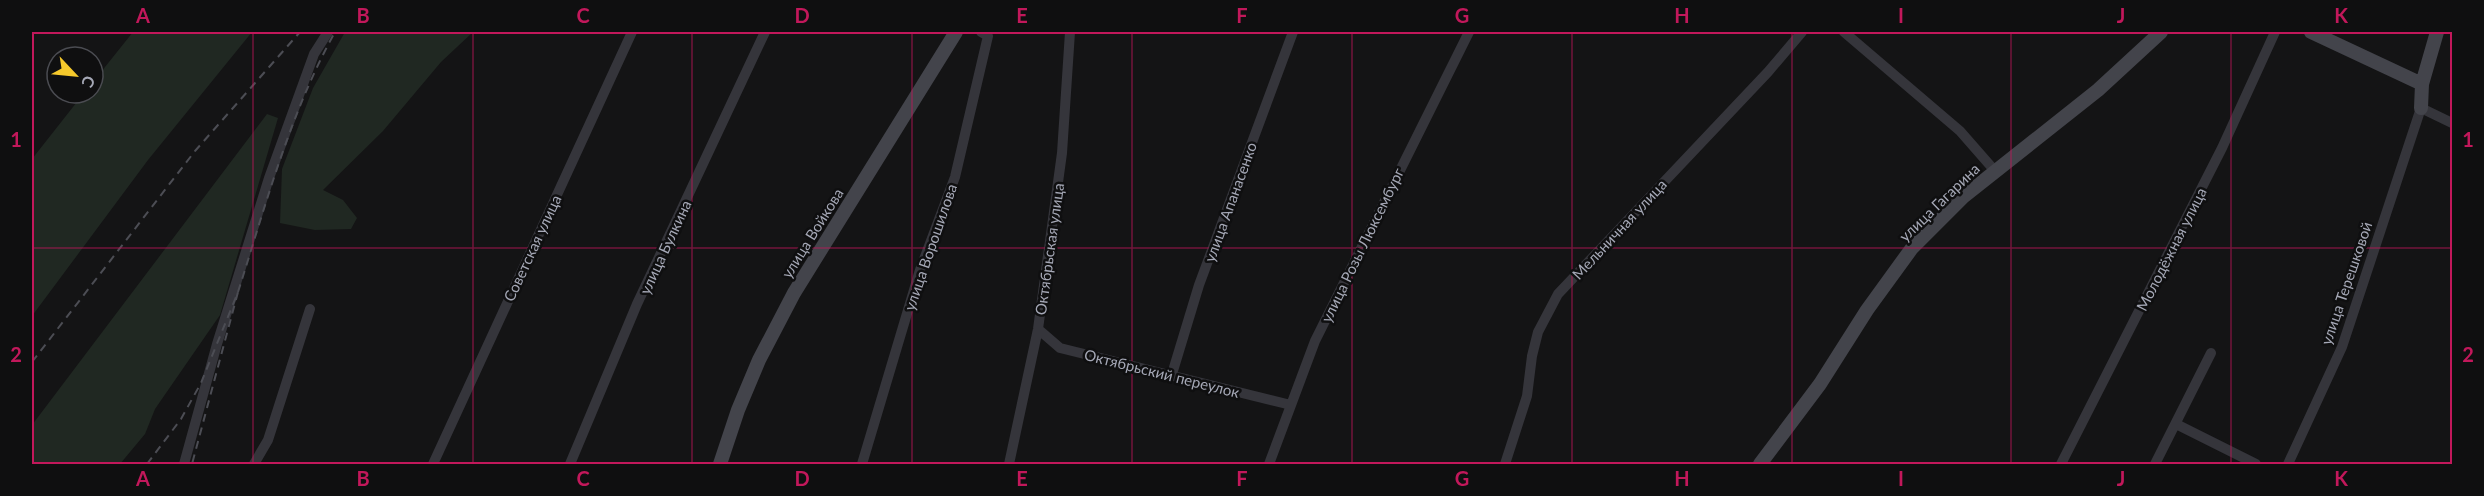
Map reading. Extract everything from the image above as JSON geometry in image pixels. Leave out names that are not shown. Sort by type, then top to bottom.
[{"type":"main road","name":"улица Войкова","points":[[720,465],[738,410],[759,360],[794,293],[956,32]]},
{"type":"main road","name":"улица Гагарина","points":[[1760,465],[1820,384],[1867,310],[1912,248],[1963,197],[2098,90],[2161,32]]},
{"type":"main road","points":[[2311,32],[2422,84]]},
{"type":"main road","points":[[2421,108],[2422,84],[2437,32]]},
{"type":"street","points":[[184,465],[217,344],[269,178],[314,54],[328,32]]},
{"type":"street","name":"Советская улица","points":[[433,465],[632,32]]},
{"type":"street","name":"улица Булкина","points":[[570,465],[637,304],[765,32]]},
{"type":"street","name":"улица Ворошилова","points":[[862,465],[920,270],[955,177],[988,36],[981,32]]},
{"type":"street","name":"Октябрьская улица","points":[[1009,465],[1038,329],[1062,153],[1070,32]]},
{"type":"street","name":"улица Апанасенко","points":[[1172,374],[1199,285],[1293,32]]},
{"type":"street","name":"улица Розы Люксембург","points":[[1269,465],[1315,341],[1469,32]]},
{"type":"street","points":[[1844,32],[1960,131],[1995,171]]},
{"type":"street","name":"Молодёжная улица","points":[[2061,465],[2222,148],[2275,32]]},
{"type":"street","name":"Мельничная улица","points":[[1505,465],[1527,396],[1532,356],[1538,332],[1558,294],[1768,72],[1797,33]]},
{"type":"street","points":[[2421,108],[2452,123]]},
{"type":"street","name":"улица Терешковой","points":[[2288,465],[2342,347],[2421,108]]},
{"type":"street","points":[[254,465],[268,440],[310,309]]},
{"type":"street","name":"Октябрьский переулок","points":[[1038,329],[1060,348],[1291,405]]},
{"type":"street","points":[[2155,465],[2211,353]]},
{"type":"street","points":[[2176,424],[2256,465]]},
{"type":"shaded area","points":[[133,32],[252,32],[148,160],[32,316],[32,159],[75,105],[105,105],[105,67]]},
{"type":"shaded area","points":[[345,32],[473,32],[441,62],[383,131],[323,190],[343,200],[357,218],[351,229],[315,230],[280,223],[282,169],[313,88]]},
{"type":"shaded area","points":[[267,114],[278,118],[220,315],[155,409],[145,434],[120,464],[32,464],[32,425]]},
{"type":"railway","points":[[32,362],[195,151],[300,32]]},
{"type":"railway","points":[[238,292],[292,127],[335,32]]},
{"type":"railway","points":[[147,464],[181,419],[201,383],[238,292],[192,464]]}]
